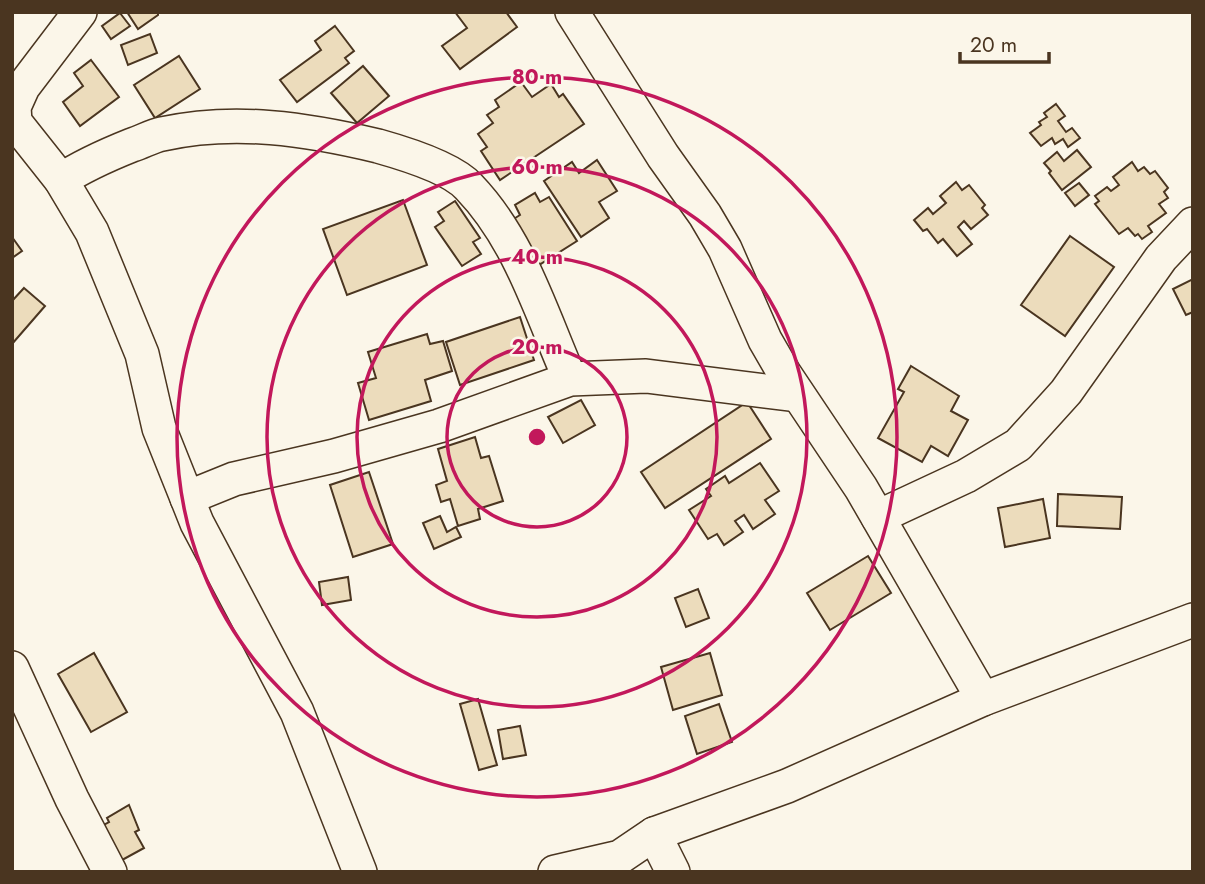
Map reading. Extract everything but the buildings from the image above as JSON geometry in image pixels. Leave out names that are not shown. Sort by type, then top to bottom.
[{"type":"street","points":[[80,12],[18,85],[14,107],[15,122],[61,180],[92,232],[142,354],[159,428],[187,498],[214,558],[298,712],[360,872]]},
{"type":"street","points":[[572,12],[725,249],[765,340],[797,395],[861,488],[983,699]]},
{"type":"street","points":[[61,180],[88,163],[161,134],[240,125],[292,128],[347,139],[435,165],[468,185],[499,225],[528,279],[570,379]]},
{"type":"street","points":[[878,517],[966,476],[1018,444],[1066,392],[1161,258],[1193,224]]},
{"type":"street","points":[[187,498],[234,480],[334,456],[439,426],[570,379],[646,376],[797,395]]},
{"type":"street","points":[[555,872],[620,857],[654,834],[787,786],[983,699],[1193,620]]},
{"type":"street","points":[[12,668],[72,799],[110,872]]},
{"type":"street","points":[[654,834],[673,872]]}]
